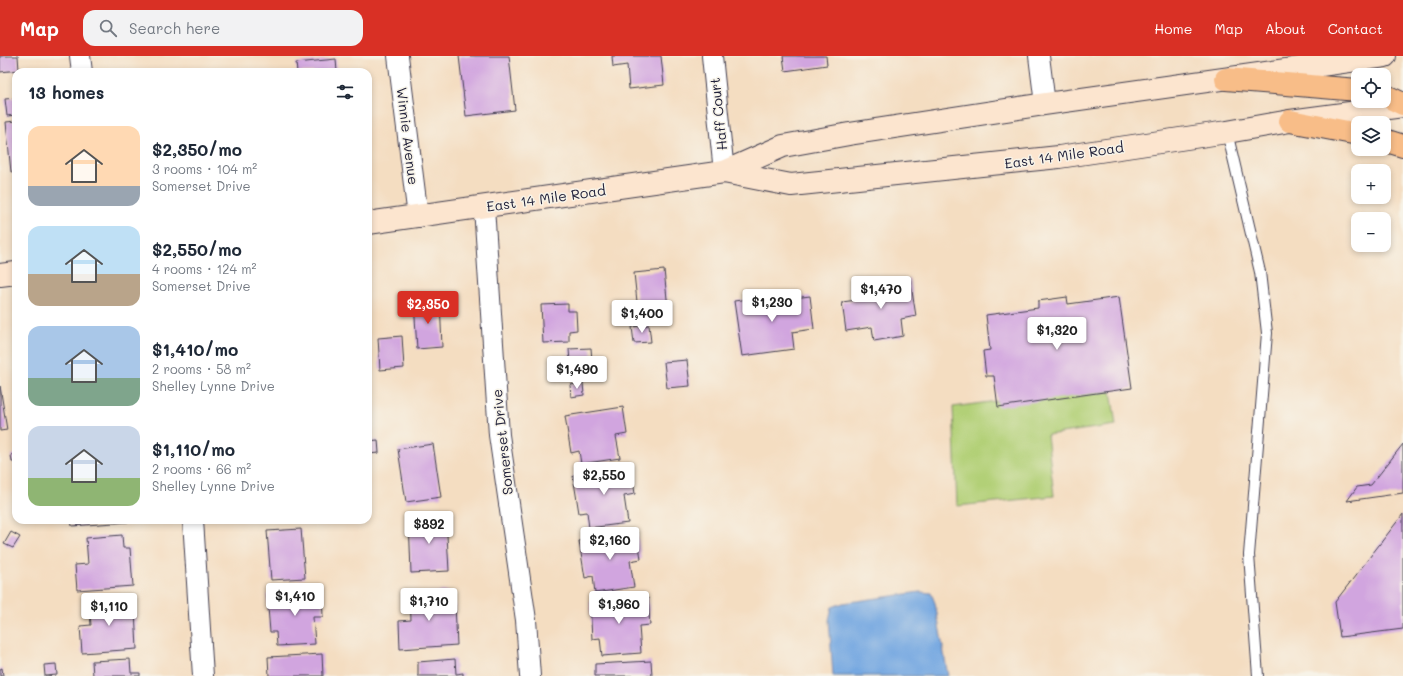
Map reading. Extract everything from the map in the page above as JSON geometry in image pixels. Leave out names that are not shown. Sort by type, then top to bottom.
[{"type":"main road","name":"East 14 Mile Road","points":[[372,223],[724,172],[783,146],[850,134],[1359,58],[1384,56]]},
{"type":"main road","points":[[1226,79],[1351,89]]},
{"type":"main road","points":[[1391,99],[1403,105]]},
{"type":"main road","name":"East 14 Mile Road","points":[[724,172],[791,185],[1051,157],[1403,105]]},
{"type":"main road","points":[[1290,121],[1351,133]]},
{"type":"main road","points":[[1391,142],[1403,146]]},
{"type":"main road","points":[[0,275],[12,274]]},
{"type":"street","points":[[80,56],[82,68]]},
{"type":"street","name":"Winnie Avenue","points":[[398,56],[418,217]]},
{"type":"street","name":"Haff Court","points":[[712,56],[724,172]]},
{"type":"street","points":[[1039,56],[1045,104]]},
{"type":"street","name":"Somerset Drive","points":[[484,207],[499,435],[526,620],[530,676]]},
{"type":"street","points":[[193,524],[204,676]]},
{"type":"lane","points":[[1227,132],[1260,272],[1267,334],[1249,555],[1258,676]]},
{"type":"green space","points":[[1111,391],[1116,425],[1047,435],[1054,496],[957,506],[953,407],[997,401]]},
{"type":"water","points":[[920,592],[931,593],[935,603],[948,676],[833,676],[829,620],[832,607],[843,603]]},
{"type":"building","points":[[0,56],[18,56],[19,68],[12,68],[12,71],[0,72]]},
{"type":"building","points":[[459,56],[509,56],[515,110],[466,116]]},
{"type":"building","points":[[612,56],[661,56],[664,85],[629,89],[627,65],[613,67]]},
{"type":"building","points":[[783,56],[826,56],[827,65],[785,71]]},
{"type":"building","points":[[336,59],[337,68],[297,68],[296,63]]},
{"type":"building","points":[[12,98],[12,115],[7,116],[5,99]]},
{"type":"building","points":[[12,121],[11,172],[6,122]]},
{"type":"building","points":[[664,270],[669,318],[639,321],[634,273]]},
{"type":"building","points":[[910,279],[916,316],[901,319],[903,336],[874,341],[872,327],[846,331],[842,302],[864,299],[863,287]]},
{"type":"building","points":[[786,294],[787,299],[810,296],[814,329],[792,332],[794,349],[742,356],[734,301]]},
{"type":"building","points":[[1067,297],[1068,304],[1119,297],[1132,388],[998,407],[994,376],[986,376],[983,351],[990,350],[986,315],[1038,308],[1038,301]]},
{"type":"building","points":[[440,301],[442,347],[417,349],[414,302]]},
{"type":"building","points":[[568,304],[568,311],[576,311],[577,330],[569,331],[569,342],[543,343],[541,305]]},
{"type":"building","points":[[649,325],[651,342],[634,343],[632,327]]},
{"type":"building","points":[[402,336],[404,368],[380,370],[378,338]]},
{"type":"building","points":[[591,348],[593,374],[571,375],[569,349]]},
{"type":"building","points":[[687,360],[690,386],[667,388],[664,362]]},
{"type":"building","points":[[583,383],[584,395],[571,397],[570,385]]},
{"type":"building","points":[[0,386],[7,430],[0,431]]},
{"type":"building","points":[[623,407],[627,434],[616,436],[620,458],[581,464],[579,451],[571,453],[565,416]]},
{"type":"building","points":[[378,440],[379,453],[372,454],[372,441]]},
{"type":"building","points":[[433,444],[441,497],[406,502],[398,449]]},
{"type":"building","points":[[1403,444],[1403,493],[1347,501],[1357,487],[1371,485]]},
{"type":"building","points":[[631,467],[635,494],[624,496],[628,523],[589,528],[587,512],[579,513],[573,476]]},
{"type":"building","points":[[1403,514],[1403,629],[1340,637],[1335,602]]},
{"type":"building","points":[[446,517],[449,571],[411,573],[409,519]]},
{"type":"building","points":[[72,524],[100,524],[72,526]]},
{"type":"building","points":[[301,529],[305,578],[271,580],[267,531]]},
{"type":"building","points":[[11,532],[20,537],[13,548],[4,544]]},
{"type":"building","points":[[637,532],[641,559],[630,561],[634,587],[595,593],[593,576],[585,578],[579,541]]},
{"type":"building","points":[[122,535],[123,548],[130,548],[133,586],[77,590],[75,565],[88,564],[86,538]]},
{"type":"building","points":[[322,591],[323,617],[313,617],[315,644],[277,646],[276,632],[270,632],[267,595]]},
{"type":"building","points":[[447,591],[448,606],[455,605],[457,645],[400,649],[399,621],[411,620],[410,594]]},
{"type":"building","points":[[127,597],[128,610],[135,610],[137,649],[82,653],[80,626],[91,625],[89,599]]},
{"type":"building","points":[[648,598],[650,625],[639,626],[641,653],[602,656],[600,638],[592,639],[590,602]]},
{"type":"building","points":[[322,654],[323,676],[269,676],[268,657]]},
{"type":"building","points":[[130,659],[131,673],[140,673],[140,676],[93,676],[92,661]]},
{"type":"building","points":[[455,659],[456,674],[463,673],[463,676],[418,676],[418,662]]},
{"type":"building","points":[[651,661],[652,676],[595,676],[595,664]]},
{"type":"building","points":[[56,664],[57,675],[45,676],[44,665]]},
{"type":"building","points":[[2,668],[3,676],[0,676],[0,669]]}]
